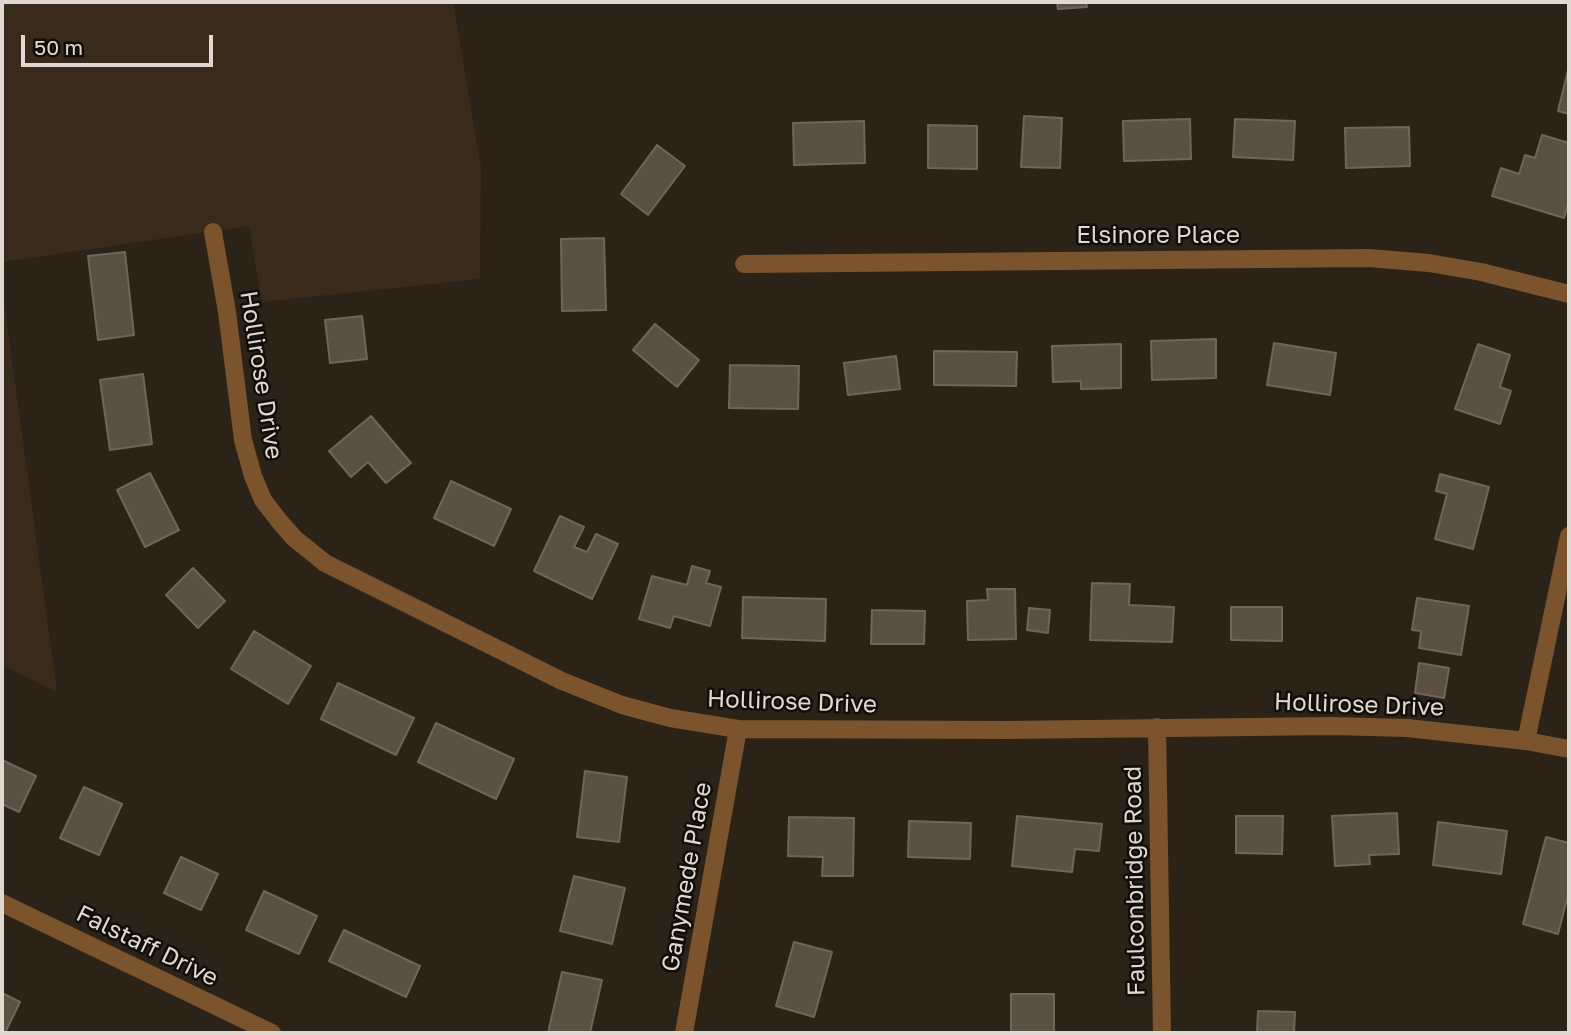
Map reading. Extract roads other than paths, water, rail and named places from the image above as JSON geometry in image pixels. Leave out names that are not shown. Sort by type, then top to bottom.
[{"type":"street","name":"Hollirose Drive","points":[[213,232],[227,312],[243,440],[253,476],[264,500],[294,538],[335,568],[562,681],[622,705],[670,718],[738,729],[1007,730],[1332,726],[1407,728],[1526,741],[1569,749]]},
{"type":"street","name":"Elsinore Place","points":[[744,264],[1369,258],[1429,263],[1481,272],[1569,294]]},
{"type":"street","points":[[1526,741],[1569,536]]},
{"type":"street","name":"Faulconbridge Road","points":[[1157,727],[1162,1033]]},
{"type":"street","name":"Ganymede Place","points":[[684,1033],[738,729]]},
{"type":"street","name":"Falstaff Drive","points":[[2,903],[246,1028],[272,1033]]}]
